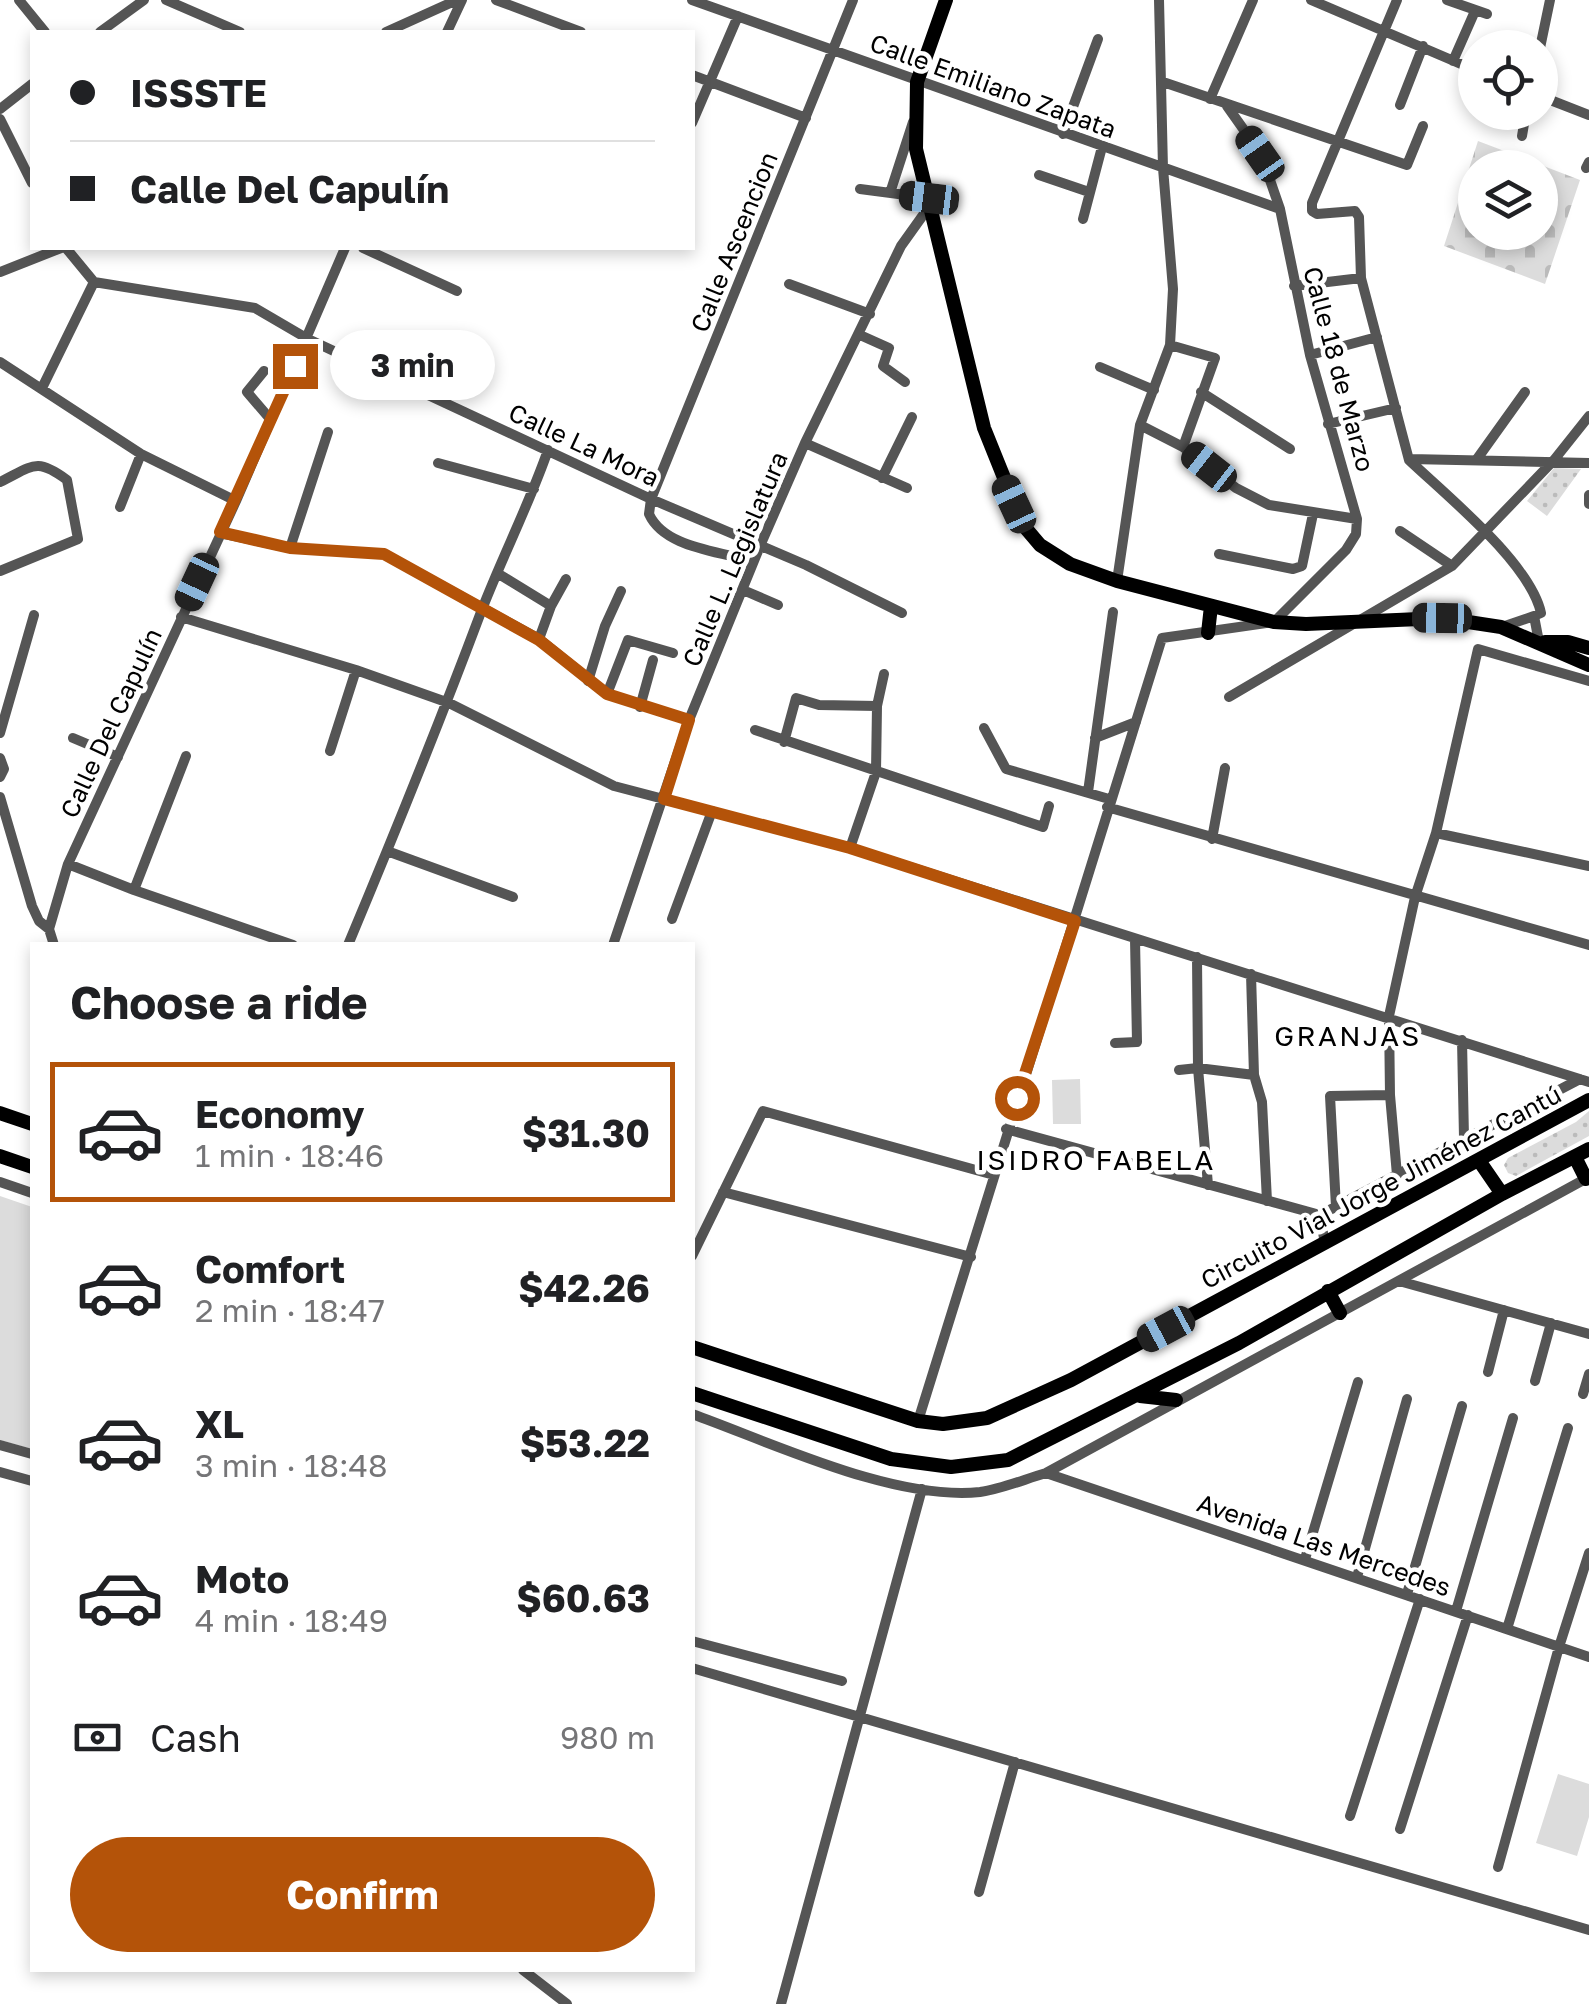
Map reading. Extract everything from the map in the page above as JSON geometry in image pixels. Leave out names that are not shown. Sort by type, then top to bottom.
[{"type":"main road","points":[[946,0],[917,82],[916,149],[984,428],[1023,525],[1040,545],[1070,564],[1118,581],[1274,622],[1442,618],[1501,628],[1589,665]]},
{"type":"main road","points":[[1208,633],[1211,606]]},
{"type":"main road","points":[[1539,642],[1568,642],[1589,648]]},
{"type":"main road","name":"Circuito Vial Jorge Jiménez Cantú","points":[[695,1348],[918,1422],[968,1422],[1009,1410],[1480,1162],[1589,1100]]},
{"type":"main road","points":[[0,1112],[30,1123]]},
{"type":"main road","points":[[695,1394],[891,1459],[951,1467],[1008,1460],[1240,1344],[1502,1194],[1589,1150]]},
{"type":"main road","points":[[0,1156],[30,1166]]},
{"type":"main road","points":[[1575,1157],[1588,1178]]},
{"type":"main road","points":[[1480,1162],[1502,1194]]},
{"type":"main road","points":[[1328,1291],[1340,1312]]},
{"type":"main road","points":[[1139,1396],[1176,1400]]},
{"type":"street","points":[[20,0],[43,30]]},
{"type":"street","points":[[103,30],[144,0]]},
{"type":"street","points":[[166,0],[230,30]]},
{"type":"street","points":[[391,30],[459,0]]},
{"type":"street","points":[[448,30],[459,0]]},
{"type":"street","points":[[496,0],[577,30]]},
{"type":"street","name":"Calle Emiliano Zapata","points":[[692,0],[724,5],[738,16],[917,82],[1280,209]]},
{"type":"street","name":"Calle Ascencion","points":[[650,498],[854,0]]},
{"type":"street","points":[[1118,581],[1140,425],[1170,344],[1172,289],[1163,168],[1159,0]]},
{"type":"street","points":[[1210,99],[1253,0]]},
{"type":"street","points":[[1311,0],[1458,63]]},
{"type":"street","points":[[1397,0],[1312,211],[1355,211],[1359,217],[1362,278],[1409,460],[1486,532],[1537,593],[1541,613],[1501,628]]},
{"type":"street","points":[[1447,0],[1481,13],[1452,61]]},
{"type":"street","points":[[1544,30],[1550,0]]},
{"type":"street","points":[[695,117],[738,16]]},
{"type":"street","points":[[1063,134],[1098,39]]},
{"type":"street","points":[[1400,105],[1423,46]]},
{"type":"street","points":[[695,76],[806,118]]},
{"type":"street","points":[[1163,82],[1407,164],[1423,126]]},
{"type":"street","points":[[0,109],[30,86]]},
{"type":"street","points":[[1558,103],[1589,116]]},
{"type":"street","name":"Calle 18 de Marzo","points":[[1228,106],[1260,154],[1280,209],[1310,355],[1358,519]]},
{"type":"street","points":[[890,193],[915,115]]},
{"type":"street","points":[[0,120],[30,179]]},
{"type":"street","points":[[1522,136],[1523,130]]},
{"type":"street","points":[[1082,220],[1102,147]]},
{"type":"street","points":[[1039,175],[1090,192]]},
{"type":"street","points":[[860,189],[930,201]]},
{"type":"street","name":"Calle L. Legislatura","points":[[614,942],[689,720],[760,546],[804,444],[900,246],[930,201]]},
{"type":"street","points":[[0,272],[59,250]]},
{"type":"street","points":[[42,388],[94,282],[66,250]]},
{"type":"street","name":"Calle Del Capulín","points":[[49,930],[68,864],[236,501],[344,250]]},
{"type":"street","points":[[367,250],[457,291]]},
{"type":"street","points":[[1294,286],[1362,278]]},
{"type":"street","name":"Calle La Mora","points":[[94,282],[255,308],[308,339],[650,498],[806,564],[902,613]]},
{"type":"street","points":[[790,284],[870,314]]},
{"type":"street","points":[[860,335],[889,348],[883,366],[905,382]]},
{"type":"street","points":[[1310,355],[1377,337]]},
{"type":"street","points":[[1170,344],[1215,358],[1182,446]]},
{"type":"street","points":[[0,362],[141,454],[236,501]]},
{"type":"street","points":[[1100,366],[1154,390]]},
{"type":"street","points":[[264,372],[247,392],[270,420]]},
{"type":"street","points":[[1202,392],[1290,449]]},
{"type":"street","points":[[1477,459],[1525,392]]},
{"type":"street","points":[[1328,424],[1396,408]]},
{"type":"street","points":[[1229,697],[1452,566],[1554,460],[1589,416]]},
{"type":"street","points":[[882,478],[912,417]]},
{"type":"street","points":[[918,1422],[971,1257],[1006,1129],[1162,638],[1274,622],[1346,550],[1356,534],[1358,519],[1268,506],[1236,488],[1182,446],[1140,425]]},
{"type":"street","points":[[290,548],[328,432]]},
{"type":"street","points":[[804,444],[907,488]]},
{"type":"street","points":[[349,942],[548,450]]},
{"type":"street","points":[[120,508],[141,454]]},
{"type":"street","points":[[1409,460],[1589,463]]},
{"type":"street","points":[[438,463],[534,489]]},
{"type":"street","points":[[0,482],[33,466],[48,466],[67,480],[78,538],[0,570]]},
{"type":"street","points":[[1589,495],[1589,504]]},
{"type":"street","points":[[650,498],[649,514],[662,532],[694,546],[739,558]]},
{"type":"street","points":[[1219,554],[1293,568],[1302,566],[1314,514]]},
{"type":"street","points":[[1400,531],[1452,566]]},
{"type":"street","points":[[220,532],[290,548],[384,554],[539,640],[607,694],[689,720]]},
{"type":"street","points":[[497,573],[551,606]]},
{"type":"street","points":[[539,640],[566,579]]},
{"type":"street","points":[[743,590],[778,605]]},
{"type":"street","points":[[588,680],[621,591]]},
{"type":"street","points":[[1088,792],[1113,612]]},
{"type":"street","points":[[0,733],[34,615]]},
{"type":"street","points":[[1534,616],[1539,642]]},
{"type":"street","points":[[181,617],[356,670],[448,703],[614,786],[850,848],[1586,1078]]},
{"type":"street","points":[[607,694],[628,640],[673,653]]},
{"type":"street","points":[[1397,1175],[1389,1016],[1478,650],[1589,681]]},
{"type":"street","points":[[640,707],[653,660]]},
{"type":"street","points":[[330,750],[356,670]]},
{"type":"street","points":[[850,848],[876,772],[877,706],[884,674]]},
{"type":"street","points":[[784,742],[796,698],[819,705],[877,706]]},
{"type":"street","points":[[1096,738],[1136,722]]},
{"type":"street","points":[[984,728],[1006,769],[1088,792],[1108,803],[1212,839],[1589,944]]},
{"type":"street","points":[[755,730],[1043,826],[1050,806]]},
{"type":"street","points":[[73,738],[118,757]]},
{"type":"street","points":[[134,890],[186,756]]},
{"type":"street","points":[[0,758],[4,769],[0,777]]},
{"type":"street","points":[[1212,839],[1225,768]]},
{"type":"street","points":[[0,797],[32,906],[53,942]]},
{"type":"street","points":[[672,919],[712,811]]},
{"type":"street","points":[[1436,833],[1589,866]]},
{"type":"street","points":[[388,851],[513,897]]},
{"type":"street","points":[[68,864],[285,942]]},
{"type":"street","points":[[1116,1042],[1137,1042],[1135,939]]},
{"type":"street","points":[[1197,958],[1198,1068],[1208,1185]]},
{"type":"street","points":[[1251,974],[1254,1075],[1262,1102],[1268,1201]]},
{"type":"street","points":[[1462,1040],[1464,1138]]},
{"type":"street","points":[[1179,1070],[1198,1068],[1254,1075]]},
{"type":"street","points":[[1006,1129],[1320,1215],[1586,1078]]},
{"type":"street","points":[[1336,1207],[1330,1096],[1390,1095]]},
{"type":"street","points":[[695,1250],[763,1111],[994,1175]]},
{"type":"street","points":[[695,1415],[857,1473],[922,1489],[980,1492],[1046,1473],[1588,1178]]},
{"type":"street","points":[[0,1182],[30,1192]]},
{"type":"street","points":[[723,1192],[971,1257]]},
{"type":"street","points":[[1320,1215],[1325,1244]]},
{"type":"street","points":[[1399,1281],[1589,1334]]},
{"type":"street","points":[[1488,1372],[1504,1310]]},
{"type":"street","points":[[1535,1381],[1551,1323]]},
{"type":"street","points":[[1583,1394],[1589,1374]]},
{"type":"street","points":[[1305,1558],[1358,1382]]},
{"type":"street","points":[[1357,1577],[1407,1399]]},
{"type":"street","points":[[1406,1594],[1462,1406]]},
{"type":"street","points":[[1400,1828],[1513,1418]]},
{"type":"street","points":[[1506,1629],[1568,1428]]},
{"type":"street","points":[[0,1445],[30,1453]]},
{"type":"street","points":[[0,1472],[30,1480]]},
{"type":"street","name":"Avenida Las Mercedes","points":[[1046,1473],[1305,1558],[1589,1658]]},
{"type":"street","points":[[780,2004],[922,1489]]},
{"type":"street","points":[[1498,1867],[1589,1553]]},
{"type":"street","points":[[1350,1816],[1420,1598]]},
{"type":"street","points":[[695,1642],[842,1681]]},
{"type":"street","points":[[695,1669],[1589,1930]]},
{"type":"street","points":[[979,1892],[1015,1762]]},
{"type":"street","points":[[526,1972],[567,2004]]},
{"type":"green space","points":[[1478,141],[1502,150],[1475,150]]},
{"type":"green space","points":[[1558,172],[1580,180],[1558,245]]},
{"type":"green space","points":[[1458,203],[1458,250],[1556,250],[1545,284],[1444,246]]},
{"type":"green space","points":[[1554,468],[1581,469],[1547,516],[1527,501]]},
{"type":"green space","points":[[1080,1079],[1081,1124],[1053,1124],[1052,1080]]},
{"type":"green space","points":[[1589,1111],[1589,1136],[1516,1176],[1508,1173],[1504,1165],[1508,1158]]},
{"type":"green space","points":[[0,1196],[30,1206],[30,1448],[0,1440]]},
{"type":"green space","points":[[1558,1774],[1589,1784],[1589,1817],[1577,1856],[1536,1843]]},
{"type":"district","name":"GRANJAS","points":[[1348,1036]]},
{"type":"district","name":"ISIDRO FABELA","points":[[1096,1160]]},
{"type":"route","points":[[295,366],[220,532],[290,548],[384,554],[539,640],[607,694],[689,720],[664,799],[850,848],[1075,921],[1017,1098]]}]
